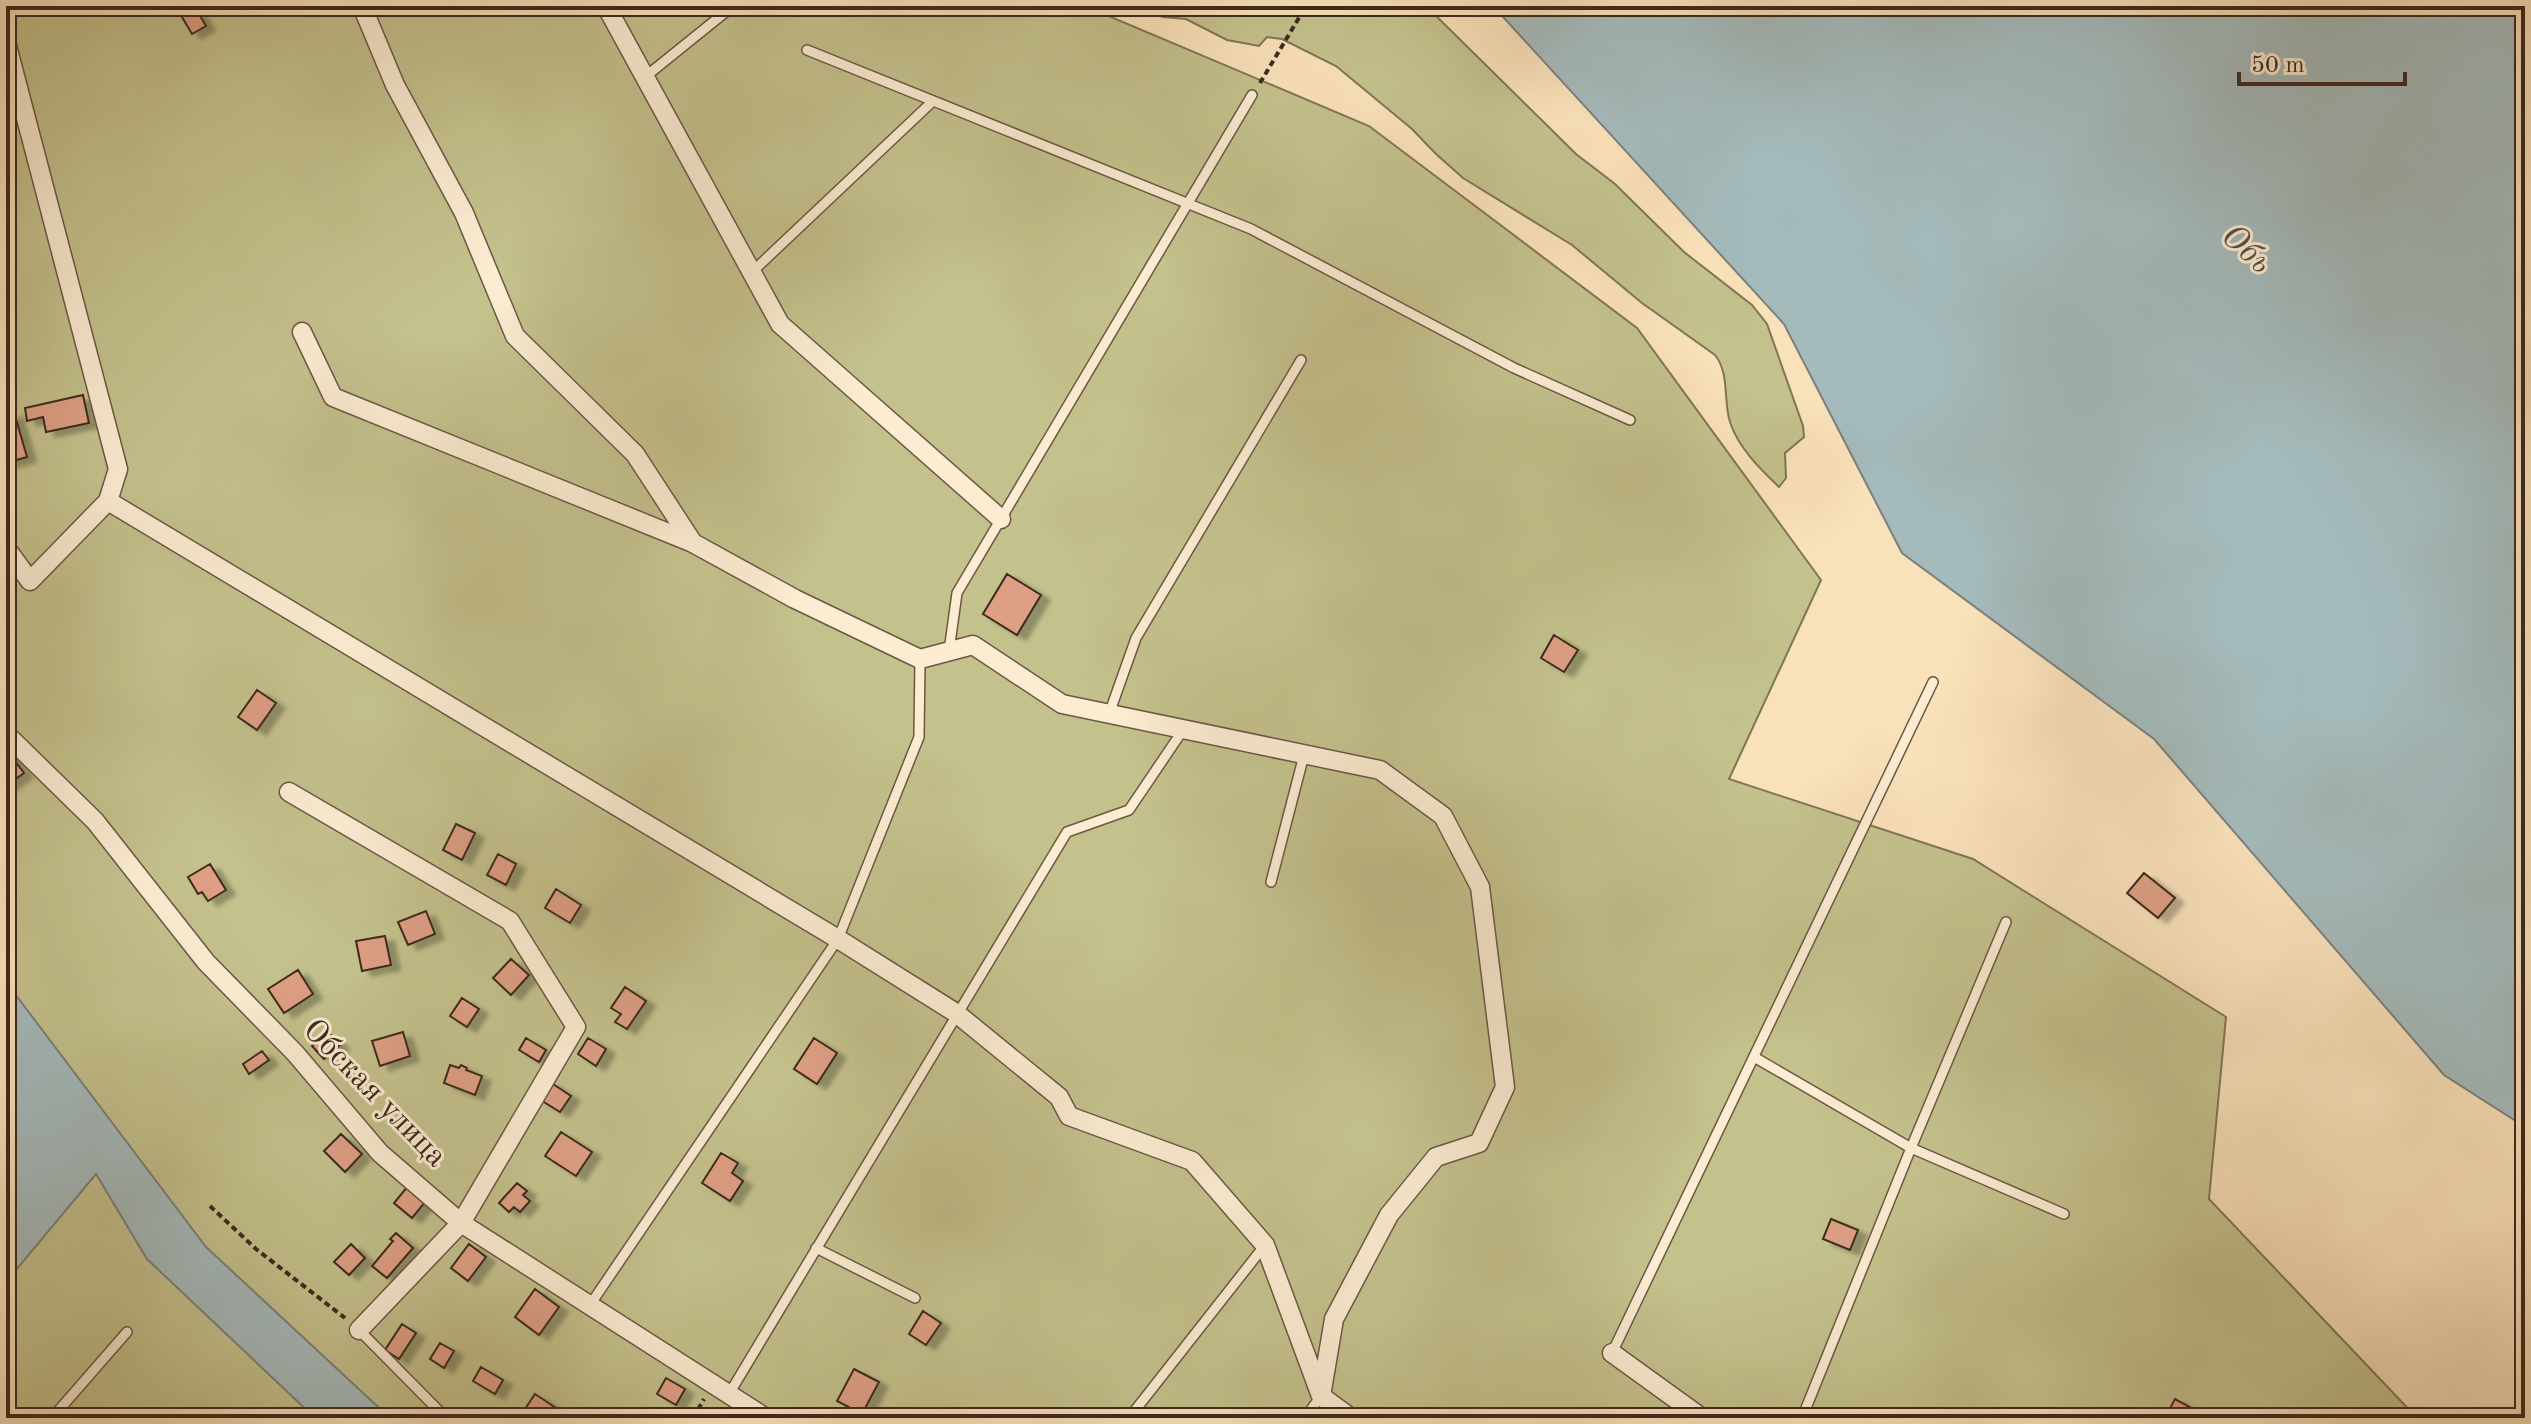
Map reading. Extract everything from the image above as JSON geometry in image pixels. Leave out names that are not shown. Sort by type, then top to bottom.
[{"type":"street","points":[[362,6],[395,85],[464,213],[515,336],[635,454],[693,543]]},
{"type":"street","points":[[606,6],[780,324],[1001,519]]},
{"type":"street","points":[[6,42],[118,469],[108,501],[30,581],[6,548]]},
{"type":"street","points":[[302,332],[333,397],[693,543],[795,599],[920,659],[973,645],[1062,704],[1380,770],[1443,816],[1480,887],[1505,1087],[1479,1143],[1436,1157],[1389,1215],[1334,1319],[1321,1396]]},
{"type":"street","points":[[108,501],[956,1013],[1059,1097],[1069,1116],[1192,1161],[1265,1245],[1321,1396],[1351,1418]]},
{"type":"street","name":"Обская улица","points":[[6,734],[95,821],[206,962],[295,1053],[380,1153],[461,1223],[766,1418]]},
{"type":"street","points":[[289,792],[510,921],[576,1027],[461,1223],[359,1330]]},
{"type":"street","points":[[1612,1353],[1702,1418]]},
{"type":"lane","points":[[645,77],[733,6]]},
{"type":"lane","points":[[807,50],[1251,229],[1514,368],[1630,420]]},
{"type":"lane","points":[[949,652],[957,593],[1252,95]]},
{"type":"lane","points":[[752,272],[933,101]]},
{"type":"lane","points":[[1109,714],[1136,638],[1301,360]]},
{"type":"lane","points":[[590,1305],[838,939],[919,737],[920,659]]},
{"type":"lane","points":[[1612,1353],[1933,682]]},
{"type":"lane","points":[[729,1394],[1067,832],[1129,810],[1183,730]]},
{"type":"lane","points":[[1271,882],[1304,755]]},
{"type":"lane","points":[[1802,1418],[2006,922]]},
{"type":"lane","points":[[1754,1057],[1911,1148],[2064,1214]]},
{"type":"lane","points":[[1129,1418],[1265,1245]]},
{"type":"lane","points":[[816,1248],[915,1298]]},
{"type":"lane","points":[[359,1330],[446,1418]]},
{"type":"lane","points":[[52,1418],[127,1332]]},
{"type":"lane","points":[[1305,1418],[1321,1396]]},
{"type":"path","points":[[1252,95],[1306,6]]},
{"type":"path","points":[[210,1206],[256,1249],[359,1330]]},
{"type":"shaded area","points":[[6,6],[1085,6],[1369,126],[1637,328],[1821,580],[1729,779],[1973,859],[2226,1017],[2209,1199],[2417,1418],[6,1418]]},
{"type":"shaded area","points":[[1131,6],[1426,6],[1576,154],[1615,184],[1684,252],[1752,305],[1767,324],[1803,426],[1804,437],[1785,453],[1786,478],[1779,487],[1738,440],[1728,414],[1723,370],[1715,355],[1642,303],[1572,245],[1463,178],[1412,129],[1336,66],[1282,39],[1267,37],[1259,46],[1227,40],[1186,19],[1163,17]]},
{"type":"water","name":"Обь","points":[[1493,6],[2525,6],[2525,1127],[2444,1075],[2154,739],[1902,553],[1784,324]]},
{"type":"water","points":[[6,982],[206,1247],[390,1418],[315,1418],[147,1259],[96,1174],[6,1282]]},
{"type":"building","points":[[196,9],[206,26],[192,34],[182,17]]},
{"type":"building","points":[[83,395],[89,423],[46,432],[43,417],[27,421],[25,408]]},
{"type":"building","points":[[14,412],[27,457],[6,463],[6,415]]},
{"type":"building","points":[[1007,574],[1041,595],[1017,635],[983,614]]},
{"type":"building","points":[[1554,635],[1578,650],[1564,672],[1541,658]]},
{"type":"building","points":[[257,690],[276,703],[257,730],[238,717]]},
{"type":"building","points":[[6,749],[24,773],[6,786]]},
{"type":"building","points":[[456,824],[475,833],[462,860],[443,850]]},
{"type":"building","points":[[498,854],[516,864],[506,885],[487,875]]},
{"type":"building","points":[[210,864],[226,890],[208,901],[202,892],[198,894],[188,877]]},
{"type":"building","points":[[2144,873],[2175,898],[2158,918],[2127,893]]},
{"type":"building","points":[[556,889],[581,905],[570,923],[545,908]]},
{"type":"building","points":[[426,911],[435,934],[408,945],[398,922]]},
{"type":"building","points":[[385,936],[391,965],[362,971],[356,941]]},
{"type":"building","points":[[511,959],[529,975],[511,995],[493,978]]},
{"type":"building","points":[[298,970],[313,994],[284,1013],[268,989]]},
{"type":"building","points":[[625,987],[646,1001],[627,1029],[615,1022],[621,1014],[611,1008]]},
{"type":"building","points":[[462,998],[479,1009],[467,1027],[450,1016]]},
{"type":"building","points":[[403,1032],[410,1056],[380,1066],[372,1041]]},
{"type":"building","points":[[324,1035],[327,1039],[331,1035],[340,1045],[324,1059],[312,1046]]},
{"type":"building","points":[[526,1038],[546,1050],[539,1062],[519,1050]]},
{"type":"building","points":[[588,1038],[606,1049],[596,1066],[578,1054]]},
{"type":"building","points":[[814,1038],[837,1053],[817,1084],[794,1069]]},
{"type":"building","points":[[262,1051],[269,1060],[249,1074],[243,1064]]},
{"type":"building","points":[[450,1065],[459,1068],[461,1065],[482,1076],[475,1095],[444,1083]]},
{"type":"building","points":[[550,1082],[571,1096],[560,1112],[539,1099]]},
{"type":"building","points":[[561,1132],[592,1152],[576,1176],[545,1156]]},
{"type":"building","points":[[341,1134],[362,1154],[345,1172],[324,1151]]},
{"type":"building","points":[[721,1153],[738,1163],[732,1173],[743,1181],[730,1201],[702,1183]]},
{"type":"building","points":[[517,1183],[527,1191],[523,1195],[530,1201],[520,1212],[514,1207],[509,1212],[499,1203]]},
{"type":"building","points":[[408,1186],[426,1201],[412,1218],[394,1203]]},
{"type":"building","points":[[1831,1219],[1858,1230],[1850,1250],[1823,1239]]},
{"type":"building","points":[[396,1233],[413,1248],[387,1278],[372,1266]]},
{"type":"building","points":[[351,1244],[365,1258],[349,1275],[334,1262]]},
{"type":"building","points":[[469,1244],[486,1257],[468,1281],[451,1268]]},
{"type":"building","points":[[535,1289],[559,1307],[539,1335],[515,1317]]},
{"type":"building","points":[[923,1311],[941,1323],[926,1345],[909,1334]]},
{"type":"building","points":[[402,1324],[416,1333],[399,1359],[385,1350]]},
{"type":"building","points":[[440,1343],[454,1351],[444,1368],[430,1359]]},
{"type":"building","points":[[481,1367],[503,1380],[495,1394],[473,1381]]},
{"type":"building","points":[[854,1369],[879,1382],[862,1414],[837,1401]]},
{"type":"building","points":[[666,1378],[685,1389],[676,1405],[657,1394]]},
{"type":"building","points":[[535,1394],[556,1408],[550,1418],[519,1418]]},
{"type":"building","points":[[2175,1399],[2195,1410],[2190,1418],[2165,1418]]}]
